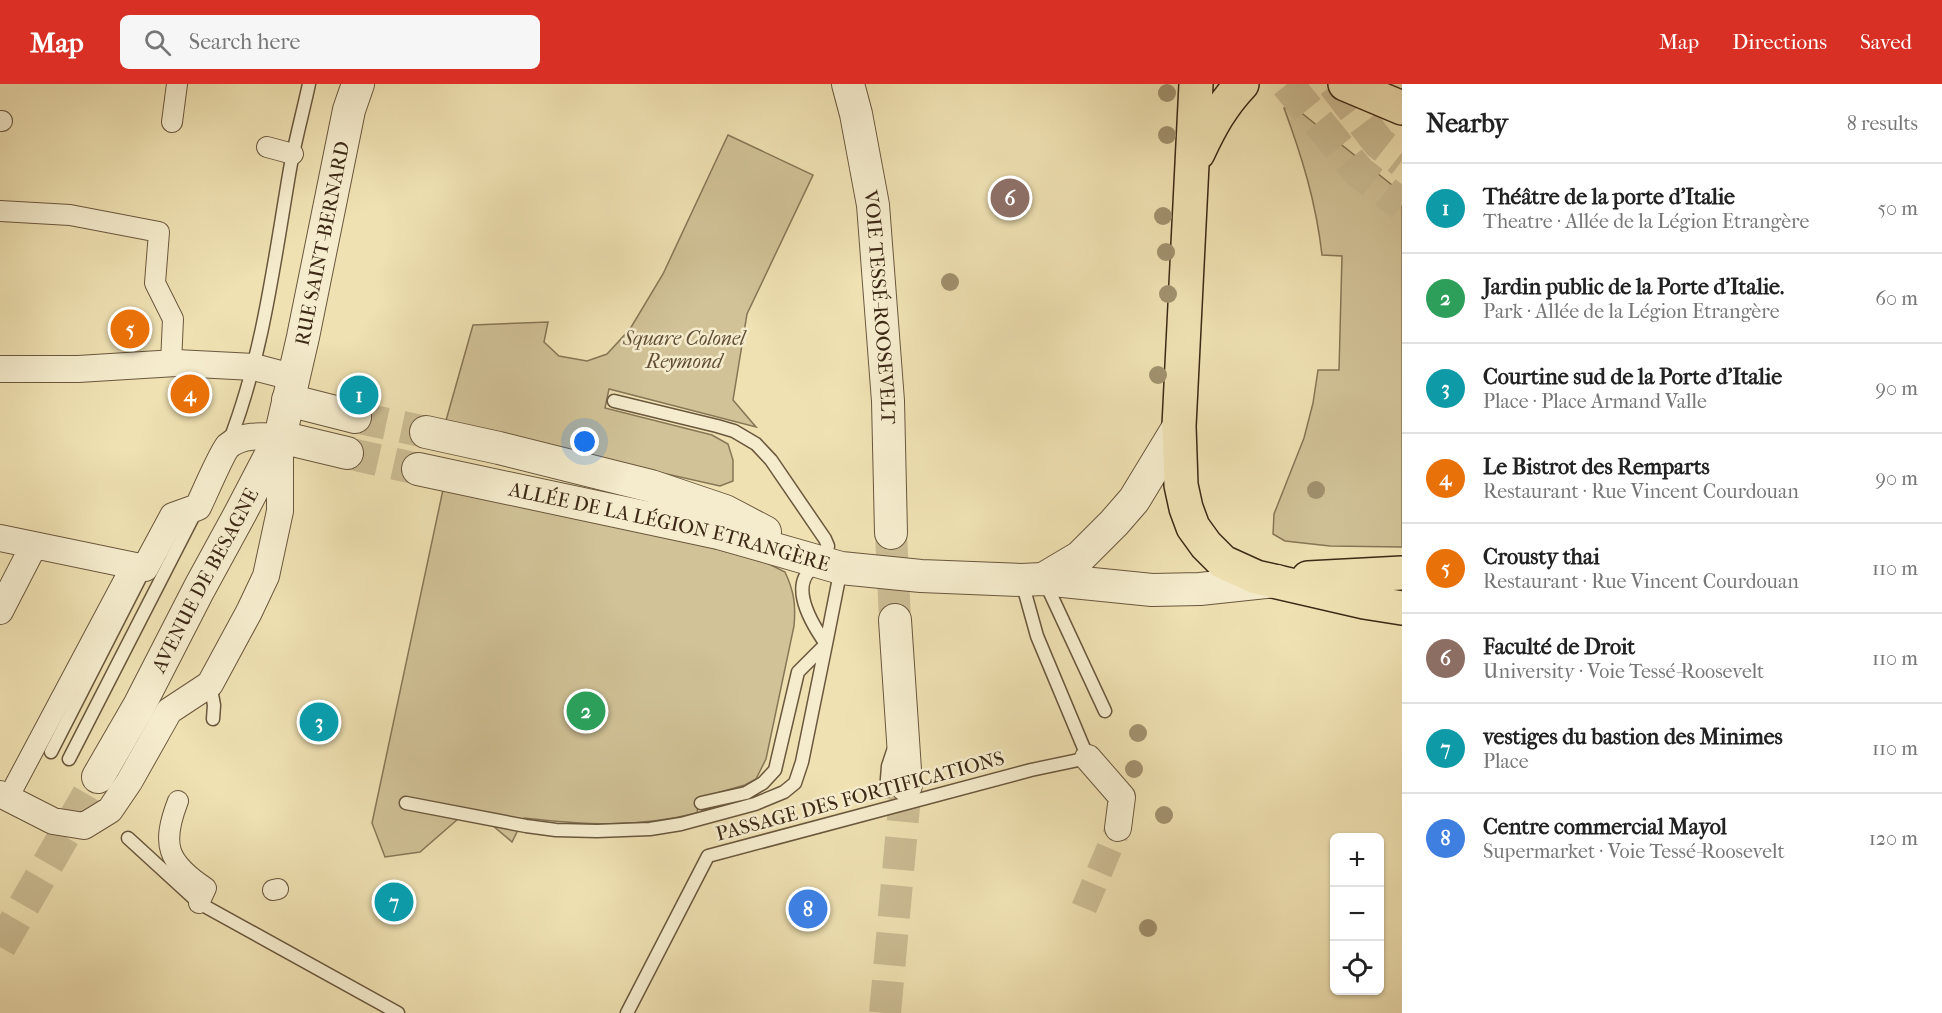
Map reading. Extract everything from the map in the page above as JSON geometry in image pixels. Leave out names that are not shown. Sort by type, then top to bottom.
[{"type":"main road","points":[[1196,84],[1193,165],[1185,267],[1179,426],[1181,485],[1193,527],[1206,545],[1223,561],[1256,576],[1364,602],[1402,608]]},
{"type":"main road","points":[[1193,165],[1209,128],[1227,100],[1242,84]]},
{"type":"main road","points":[[1345,84],[1402,108]]},
{"type":"main road","points":[[1379,84],[1402,102]]},
{"type":"main road","points":[[1277,580],[1402,573]]},
{"type":"street","points":[[172,122],[177,84]]},
{"type":"street","name":"VOIE TESSÉ-ROOSEVELT","points":[[848,84],[856,114],[873,206],[888,401],[891,533]]},
{"type":"street","name":"RUE SAINT-BERNARD","points":[[290,388],[303,337],[352,93]]},
{"type":"street","points":[[267,147],[293,154]]},
{"type":"street","points":[[0,211],[70,215],[159,232],[155,283],[173,319],[171,363]]},
{"type":"street","points":[[0,369],[78,369],[171,363],[254,367],[290,388],[355,417]]},
{"type":"street","name":"AVENUE DE BESAGNE","points":[[98,777],[139,706],[279,437],[290,388]]},
{"type":"street","points":[[1032,580],[1080,557],[1114,523],[1134,500],[1179,426]]},
{"type":"street","name":"ALLÉE DE LA LÉGION ETRANGÈRE","points":[[426,432],[467,441],[553,467],[651,486],[725,511],[833,565]]},
{"type":"street","points":[[228,447],[245,438],[260,436],[279,437],[347,453]]},
{"type":"street","points":[[198,507],[173,516],[138,567],[4,796],[53,821],[84,826],[110,810],[129,782],[169,711],[210,684],[266,576],[280,511],[279,437]]},
{"type":"street","name":"AVENUE DE BESAGNE","points":[[198,507],[228,447]]},
{"type":"street","name":"ALLÉE DE LA LÉGION ETRANGÈRE","points":[[418,469],[461,478],[580,496],[833,565]]},
{"type":"street","points":[[0,538],[138,567]]},
{"type":"street","points":[[0,611],[34,544]]},
{"type":"street","points":[[833,565],[921,576],[1032,580],[1152,590],[1200,589],[1277,580]]},
{"type":"street","points":[[895,620],[903,719],[896,788]]},
{"type":"street","points":[[1088,758],[1122,797],[1118,828]]},
{"type":"street","points":[[178,801],[172,818],[170,848],[175,863],[188,876],[206,888],[199,903]]},
{"type":"lane","points":[[228,447],[243,407],[264,325],[293,154],[309,84]]},
{"type":"lane","points":[[406,803],[556,830],[650,829],[681,824],[755,804],[784,792],[795,783],[802,762],[825,644],[833,565],[828,546],[819,527],[771,460],[756,444],[734,431],[614,401]]},
{"type":"lane","points":[[69,759],[198,507]]},
{"type":"lane","points":[[825,644],[816,631],[802,597],[802,584],[806,573],[817,565],[833,565]]},
{"type":"lane","points":[[51,752],[138,567]]},
{"type":"lane","points":[[1032,580],[1106,711]]},
{"type":"lane","points":[[1032,580],[1037,636],[1088,758]]},
{"type":"lane","points":[[700,803],[746,793],[763,783],[775,770],[798,672],[825,644]]},
{"type":"lane","points":[[210,684],[214,705],[213,718]]},
{"type":"lane","name":"PASSAGE DES FORTIFICATIONS","points":[[627,1013],[708,856],[1031,770],[1088,758]]},
{"type":"lane","points":[[128,838],[199,903],[398,1013]]},
{"type":"green space","points":[[1294,107],[1402,193],[1402,547],[1330,546],[1285,541],[1273,534],[1274,514],[1304,438],[1318,370],[1339,370],[1342,256],[1322,255],[1308,180],[1284,108]]},
{"type":"green space","name":"Square Colonel Reymond","points":[[728,135],[813,175],[747,314],[733,400],[756,427],[609,389],[605,408],[712,435],[728,444],[733,460],[733,481],[720,486],[445,424],[473,325],[548,322],[544,342],[559,356],[587,361],[607,354],[630,329],[663,274]]},
{"type":"green space","points":[[444,485],[687,541],[767,563],[785,572],[794,598],[794,626],[766,759],[756,779],[745,785],[699,798],[697,813],[675,818],[611,824],[524,818],[512,842],[492,825],[458,819],[420,852],[385,857],[372,823]]},
{"type":"tunnel","points":[[1287,84],[1359,172],[1402,205]]},
{"type":"tunnel","points":[[1334,84],[1379,143],[1402,161]]},
{"type":"tunnel","points":[[355,417],[426,432]]},
{"type":"tunnel","points":[[347,453],[418,469]]},
{"type":"tunnel","points":[[891,533],[895,620]]},
{"type":"tunnel","points":[[0,947],[98,777]]},
{"type":"tunnel","points":[[885,1013],[906,785]]},
{"type":"tunnel","points":[[1084,908],[1118,828]]},
{"type":"place","name":"Faculté de Droit","points":[[1010,198]]},
{"type":"place","name":"Crousty thai","points":[[130,329]]},
{"type":"place","name":"Le Bistrot des Remparts","points":[[190,394]]},
{"type":"place","name":"Théâtre de la porte d'Italie","points":[[359,395]]},
{"type":"place","name":"Jardin public de la Porte d'Italie.","points":[[586,711]]},
{"type":"place","name":"Courtine sud de la Porte d'Italie","points":[[319,722]]},
{"type":"place","name":"vestiges du bastion des Minimes","points":[[394,902]]},
{"type":"place","name":"Centre commercial Mayol","points":[[808,909]]}]
